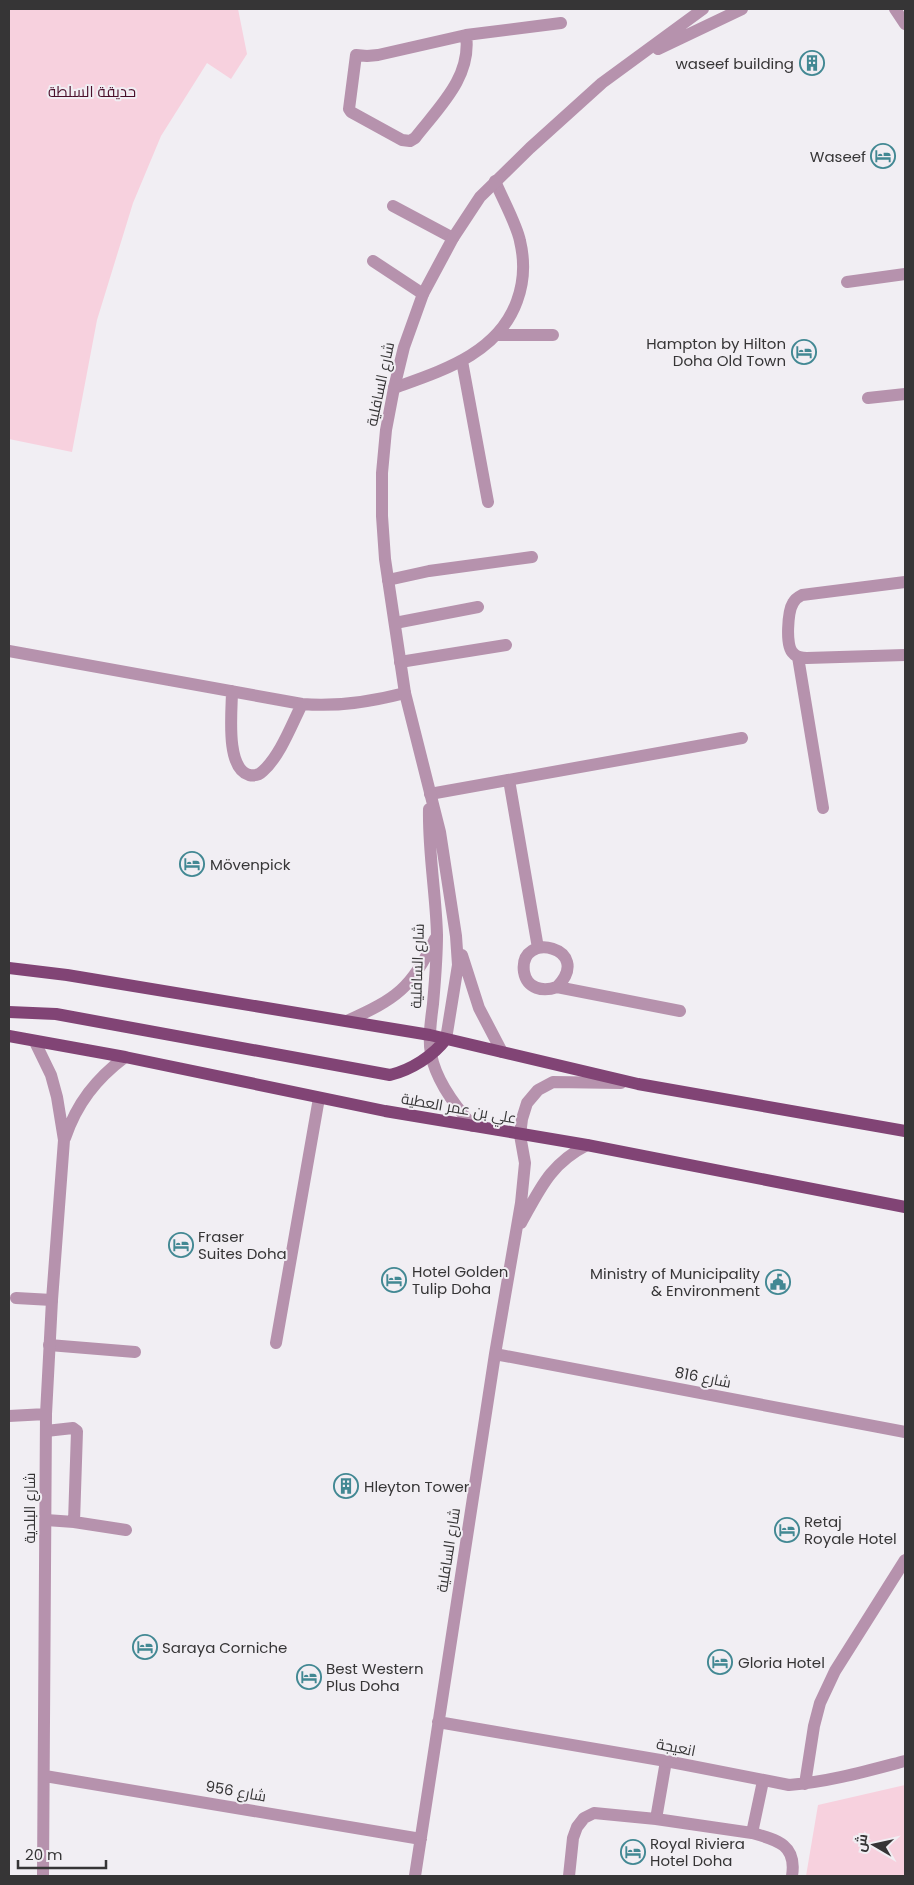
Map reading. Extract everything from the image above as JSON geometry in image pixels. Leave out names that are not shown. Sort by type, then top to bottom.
[{"type":"main road","points":[[9,968],[67,975],[430,1035],[638,1084],[905,1131]]},
{"type":"main road","points":[[9,1012],[56,1014],[376,1074],[390,1075],[403,1072],[431,1055],[446,1039]]},
{"type":"main road","name":"علي بن عمر العطية","points":[[9,1036],[125,1057],[384,1111],[587,1145],[905,1207]]},
{"type":"street","name":"شارع السافلية","points":[[446,1039],[458,965],[456,936],[444,852],[405,693],[388,580],[382,516],[382,473],[386,430],[404,347],[423,294],[453,238],[480,197],[565,115],[602,83],[703,9]]},
{"type":"street","name":"شارع السافلية","points":[[631,62],[742,9]]},
{"type":"street","points":[[895,9],[905,24]]},
{"type":"street","points":[[466,35],[468,49],[464,67],[456,84],[415,138],[410,141],[402,140],[351,112],[349,109],[356,55],[378,56],[466,35],[561,23]]},
{"type":"street","points":[[394,388],[433,374],[462,361],[478,351],[497,335],[512,314],[521,290],[524,264],[520,239],[495,182]]},
{"type":"street","points":[[393,206],[453,238]]},
{"type":"street","points":[[372,261],[423,294]]},
{"type":"street","points":[[847,282],[905,274]]},
{"type":"street","points":[[497,335],[553,335]]},
{"type":"street","points":[[462,361],[488,502]]},
{"type":"street","points":[[868,398],[905,394]]},
{"type":"street","points":[[388,580],[439,569],[532,557]]},
{"type":"street","points":[[824,808],[798,658],[791,652],[788,644],[792,604],[802,595],[905,582]]},
{"type":"street","points":[[395,623],[478,607]]},
{"type":"street","points":[[400,662],[506,645]]},
{"type":"street","points":[[9,651],[302,704],[345,705],[376,701],[405,693]]},
{"type":"street","points":[[798,658],[905,655]]},
{"type":"street","points":[[232,691],[233,754],[242,771],[248,774],[255,775],[262,772],[271,762],[302,704]]},
{"type":"street","points":[[430,794],[742,738]]},
{"type":"street","points":[[509,780],[538,948]]},
{"type":"street","name":"شارع السافلية","points":[[430,794],[430,834],[437,934],[430,1035],[431,1055],[448,1093],[473,1126]]},
{"type":"street","points":[[347,1021],[372,1010],[401,991],[422,965],[437,934]]},
{"type":"street","points":[[456,936],[479,1008],[502,1052]]},
{"type":"street","points":[[547,946],[556,949],[563,955],[567,963],[567,972],[564,981],[557,987],[549,990],[540,990],[526,978],[525,960],[530,953],[538,948],[547,946]]},
{"type":"street","points":[[557,987],[680,1012]]},
{"type":"street","name":"شارع البلدية","points":[[35,1042],[51,1076],[57,1096],[64,1140],[49,1345],[46,1414],[43,1876]]},
{"type":"street","name":"شارع البلدية","points":[[64,1140],[71,1120],[85,1096],[109,1070],[125,1057]]},
{"type":"street","name":"شارع السافلية","points":[[415,1876],[495,1354],[517,1230],[526,1163],[520,1135],[522,1119],[527,1103],[538,1090],[553,1082],[638,1084]]},
{"type":"street","points":[[276,1343],[319,1098]]},
{"type":"street","name":"شارع السافلية","points":[[517,1230],[554,1168],[571,1153],[587,1145]]},
{"type":"street","points":[[16,1298],[52,1300]]},
{"type":"street","points":[[49,1345],[135,1352]]},
{"type":"street","name":"شارع 816","points":[[495,1354],[905,1432]]},
{"type":"street","points":[[9,1416],[46,1414]]},
{"type":"street","points":[[46,1430],[73,1428],[77,1431],[74,1522]]},
{"type":"street","points":[[46,1520],[126,1530]]},
{"type":"street","points":[[805,1784],[814,1726],[820,1703],[835,1670],[905,1560]]},
{"type":"street","name":"انعيجة","points":[[438,1722],[666,1761],[789,1785],[853,1775],[905,1761]]},
{"type":"street","points":[[656,1819],[666,1761]]},
{"type":"street","name":"شارع 956","points":[[45,1776],[421,1838]]},
{"type":"street","points":[[752,1834],[762,1781]]},
{"type":"street","points":[[569,1876],[577,1827],[584,1818],[594,1813],[656,1819],[774,1839],[788,1849],[794,1864],[792,1876]]},
{"type":"green space","name":"حديقة السلطة","points":[[9,9],[238,9],[247,54],[231,79],[207,63],[161,136],[133,203],[97,320],[72,452],[9,439]]},
{"type":"green space","points":[[905,1785],[905,1876],[806,1876],[818,1805]]},
{"type":"place","name":"waseef building","points":[[812,63]]},
{"type":"place","name":"Waseef","points":[[883,156]]},
{"type":"place","name":"Hampton by Hilton Doha Old Town","points":[[804,352]]},
{"type":"place","name":"Mövenpick","points":[[192,864]]},
{"type":"place","name":"Fraser Suites Doha","points":[[181,1245]]},
{"type":"place","name":"Hotel Golden Tulip Doha","points":[[394,1280]]},
{"type":"place","name":"Ministry of Municipality & Environment","points":[[778,1282]]},
{"type":"place","name":"Hleyton Tower","points":[[346,1486]]},
{"type":"place","name":"Retaj Royale Hotel","points":[[787,1530]]},
{"type":"place","name":"Saraya Corniche","points":[[145,1647]]},
{"type":"place","name":"Gloria Hotel","points":[[720,1662]]},
{"type":"place","name":"Best Western Plus Doha","points":[[309,1677]]},
{"type":"place","name":"Royal Riviera Hotel Doha","points":[[633,1852]]}]
